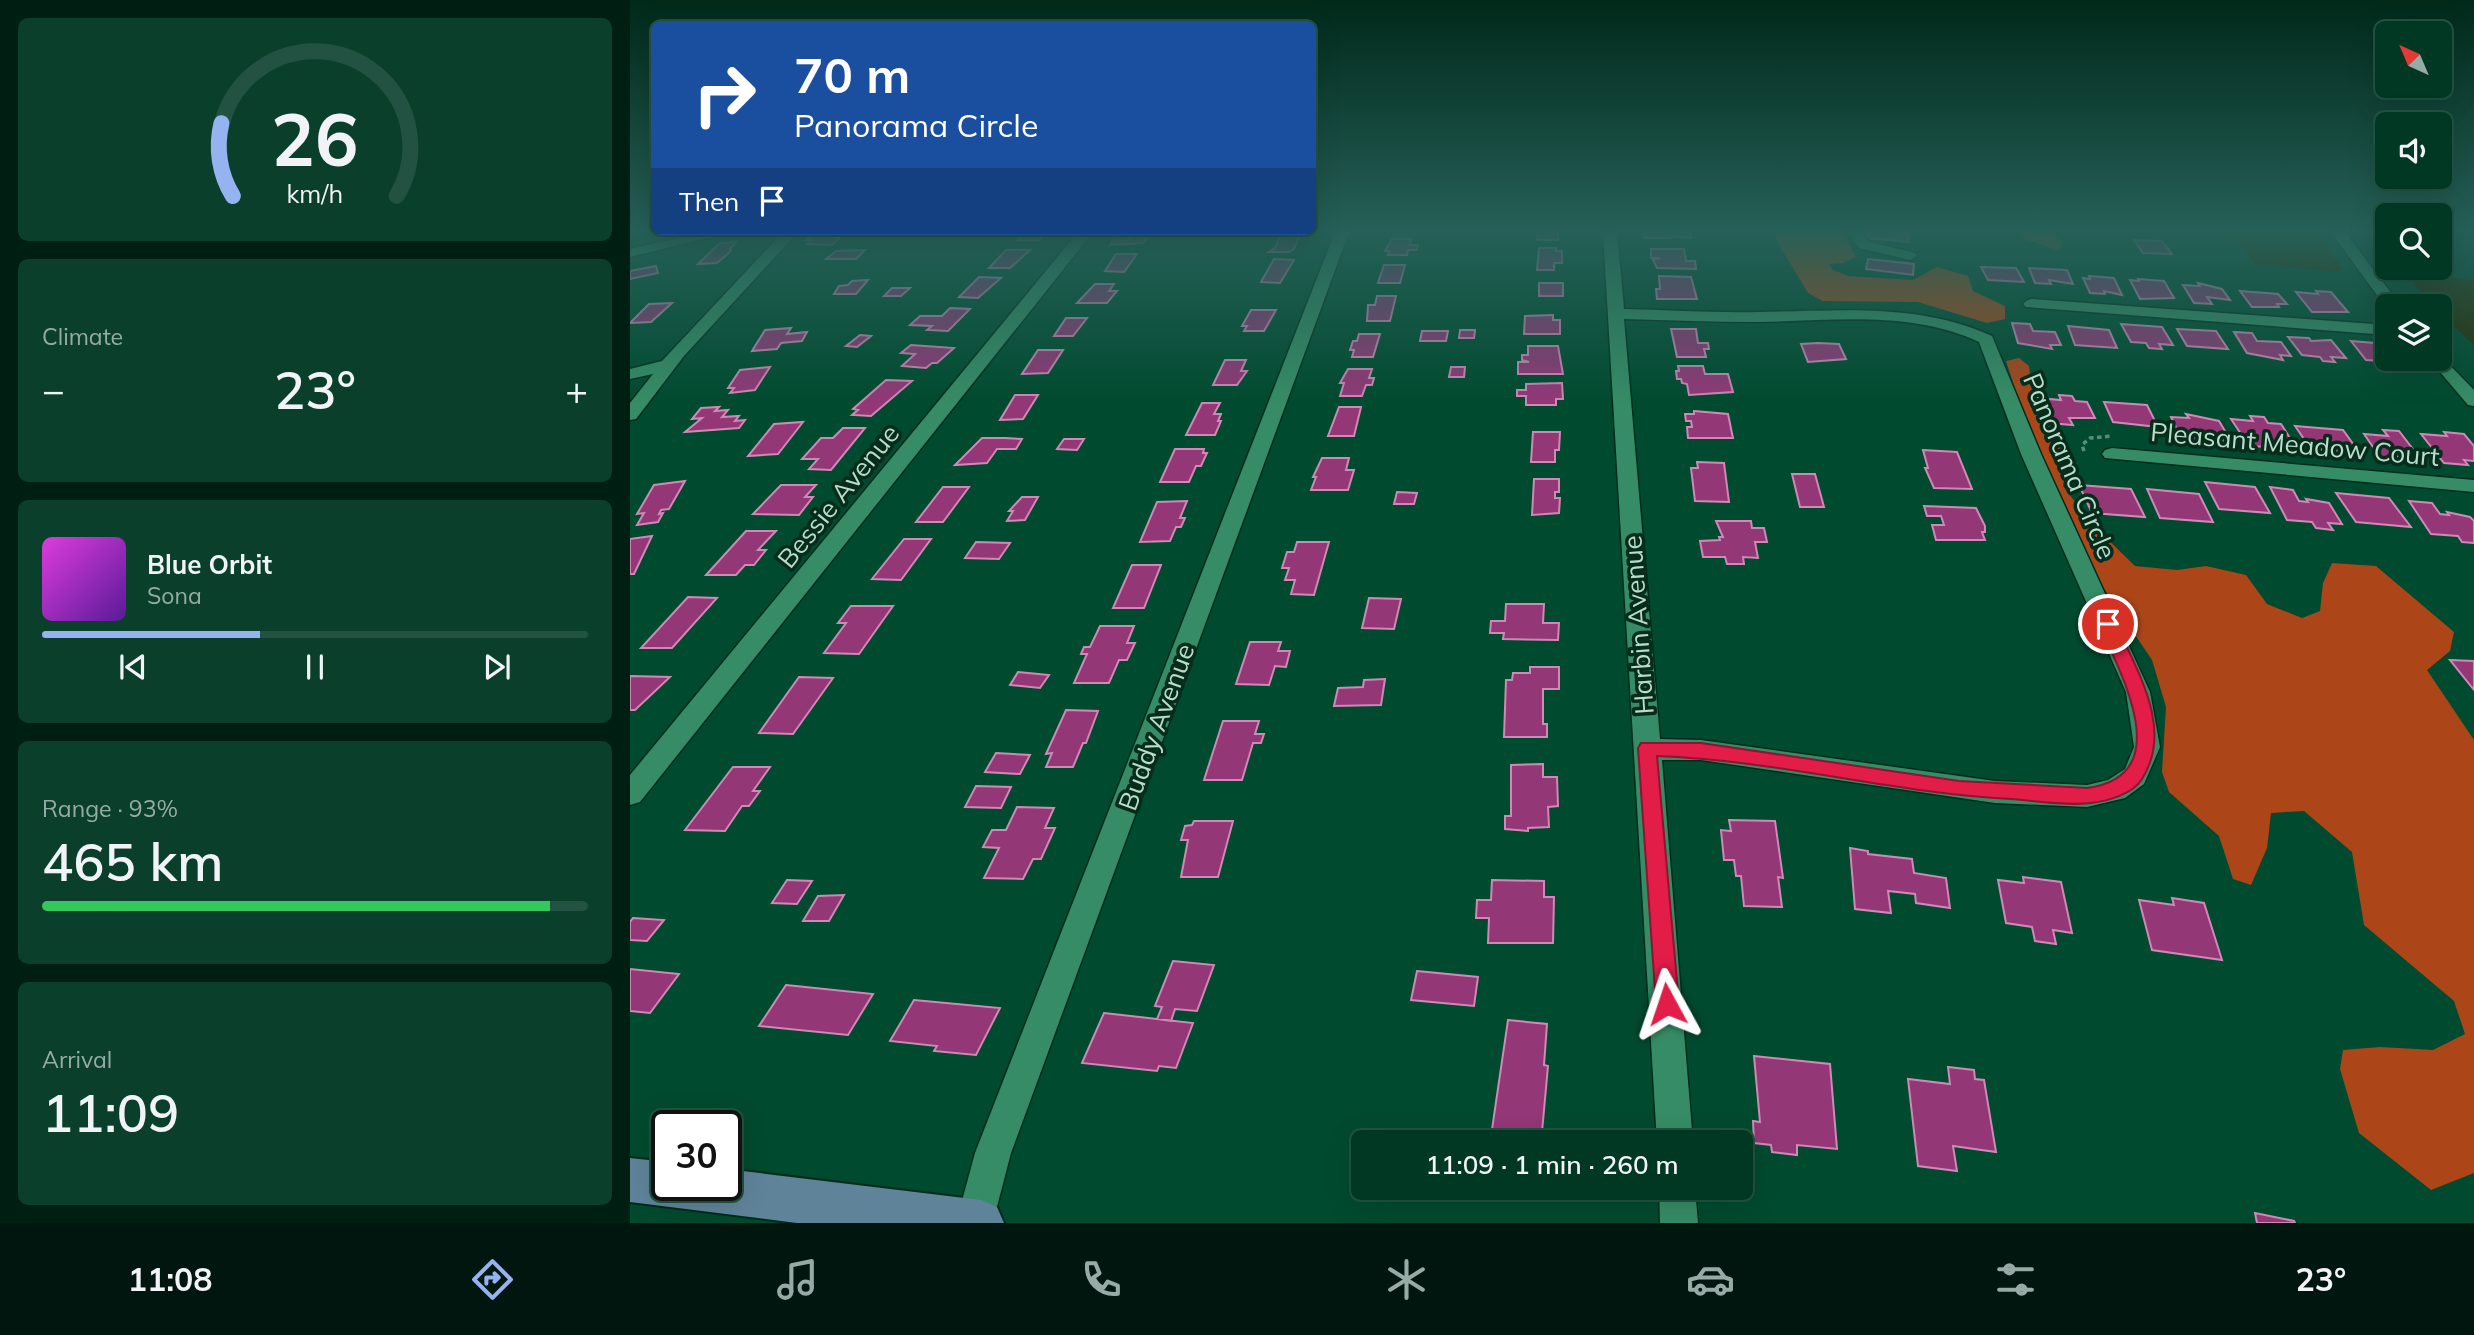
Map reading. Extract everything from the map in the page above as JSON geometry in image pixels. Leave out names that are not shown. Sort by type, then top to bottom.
[{"type":"main road","points":[[630,1180],[977,1223]]},
{"type":"street","points":[[630,415],[667,365],[738,289]]},
{"type":"street","name":"Bessie Avenue","points":[[630,794],[1040,289]]},
{"type":"street","name":"Buddy Avenue","points":[[977,1223],[993,1153],[1320,289]]},
{"type":"street","name":"Harbin Avenue","points":[[1613,289],[1674,1130]]},
{"type":"street","points":[[2031,304],[2375,329]]},
{"type":"street","name":"Panorama Circle","points":[[1615,314],[1751,317],[1898,315],[1960,327],[1986,339],[2031,454],[2130,671],[2138,692],[2147,736],[2147,747],[2134,776],[2115,790],[2087,796],[1959,789],[1701,750],[1647,748]]},
{"type":"street","points":[[630,374],[667,365]]},
{"type":"street","points":[[2448,371],[2474,401]]},
{"type":"street","name":"Pleasant Meadow Court","points":[[2112,454],[2474,486]]},
{"type":"street","points":[[1678,1200],[1679,1223]]},
{"type":"shaded area","points":[[1806,289],[1972,289],[2005,306],[2005,319],[1987,323],[1918,302],[1823,301]]},
{"type":"shaded area","points":[[2418,289],[2474,289],[2474,345],[2452,324],[2452,294],[2423,294]]},
{"type":"shaded area","points":[[2019,358],[2029,366],[2032,392],[2047,425],[2061,435],[2069,455],[2063,486],[2091,523],[2135,566],[2177,570],[2206,566],[2246,575],[2267,604],[2302,618],[2320,611],[2323,583],[2332,563],[2376,566],[2454,632],[2450,651],[2427,670],[2474,740],[2474,1173],[2431,1190],[2359,1133],[2340,1069],[2343,1050],[2380,1047],[2433,1050],[2465,1034],[2454,1001],[2364,925],[2352,852],[2304,811],[2271,813],[2267,848],[2251,885],[2233,879],[2219,836],[2169,792],[2162,772],[2166,707],[2152,660],[2082,556],[2006,361]]},
{"type":"building","points":[[837,289],[860,289],[856,294],[834,294]]},
{"type":"building","points":[[891,289],[909,289],[901,296],[884,296]]},
{"type":"building","points":[[967,289],[988,289],[978,298],[959,297]]},
{"type":"building","points":[[1090,289],[1117,291],[1107,303],[1077,303]]},
{"type":"building","points":[[1539,289],[1563,289],[1563,296],[1539,296]]},
{"type":"building","points":[[1656,289],[1694,289],[1697,299],[1657,299]]},
{"type":"building","points":[[2088,289],[2119,289],[2122,295],[2104,291],[2105,294],[2090,293]]},
{"type":"building","points":[[2135,289],[2169,289],[2174,298],[2140,299]]},
{"type":"building","points":[[2185,289],[2222,289],[2230,300],[2207,297],[2212,304],[2194,303]]},
{"type":"building","points":[[2240,291],[2278,294],[2287,304],[2277,304],[2279,307],[2252,307]]},
{"type":"building","points":[[2316,291],[2331,292],[2348,312],[2312,312],[2296,292],[2318,294]]},
{"type":"building","points":[[1377,296],[1396,296],[1390,321],[1367,321],[1368,305],[1375,305]]},
{"type":"building","points":[[672,303],[651,322],[630,323],[649,304]]},
{"type":"building","points":[[950,308],[970,309],[948,331],[927,330],[932,326],[910,325],[920,316],[942,316]]},
{"type":"building","points":[[1251,310],[1276,310],[1264,331],[1244,331],[1247,326],[1242,326]]},
{"type":"building","points":[[1553,315],[1553,320],[1560,320],[1560,334],[1524,334],[1525,316]]},
{"type":"building","points":[[1066,318],[1087,318],[1073,336],[1054,336]]},
{"type":"building","points":[[2012,323],[2030,324],[2033,331],[2055,332],[2061,345],[2050,345],[2052,349],[2018,343]]},
{"type":"building","points":[[2121,324],[2162,327],[2173,345],[2159,344],[2162,349],[2149,348],[2146,343],[2131,342]]},
{"type":"building","points":[[2068,326],[2109,330],[2117,348],[2075,345]]},
{"type":"building","points":[[791,328],[787,334],[807,332],[802,341],[781,343],[777,349],[752,351],[765,330]]},
{"type":"building","points":[[1671,329],[1696,329],[1698,343],[1708,343],[1709,349],[1704,349],[1706,357],[1677,357]]},
{"type":"building","points":[[2177,329],[2216,331],[2228,349],[2187,346]]},
{"type":"building","points":[[1460,330],[1475,330],[1474,338],[1459,338]]},
{"type":"building","points":[[1422,331],[1448,331],[1446,341],[1420,341]]},
{"type":"building","points":[[2234,332],[2252,333],[2257,341],[2281,342],[2291,356],[2280,355],[2283,360],[2247,353]]},
{"type":"building","points":[[1359,334],[1380,334],[1373,357],[1352,357],[1354,350],[1350,350]]},
{"type":"building","points":[[860,335],[871,336],[857,347],[846,346]]},
{"type":"building","points":[[2288,337],[2309,338],[2311,341],[2331,340],[2346,358],[2331,357],[2335,362],[2302,355]]},
{"type":"building","points":[[2351,341],[2375,343],[2375,361],[2366,360]]},
{"type":"building","points":[[1801,344],[1839,344],[1846,359],[1808,362]]},
{"type":"building","points":[[911,345],[954,348],[937,363],[926,368],[902,366],[915,354],[901,353]]},
{"type":"building","points":[[1528,346],[1558,346],[1563,374],[1518,374],[1518,362],[1529,362],[1522,360],[1522,355],[1528,355]]},
{"type":"building","points":[[1038,350],[1063,350],[1048,373],[1022,374]]},
{"type":"building","points":[[1225,360],[1246,360],[1241,371],[1247,371],[1237,385],[1213,385]]},
{"type":"building","points":[[1678,366],[1703,366],[1705,374],[1728,374],[1733,392],[1689,395],[1687,384],[1677,379]]},
{"type":"building","points":[[770,367],[755,390],[730,393],[734,388],[728,388],[740,370]]},
{"type":"building","points":[[1451,367],[1465,367],[1464,377],[1449,377]]},
{"type":"building","points":[[1348,369],[1372,369],[1369,378],[1374,378],[1372,385],[1366,385],[1362,396],[1340,396],[1344,383],[1340,383]]},
{"type":"building","points":[[886,380],[912,381],[871,416],[852,415],[858,410],[853,409]]},
{"type":"building","points":[[1562,383],[1563,399],[1556,399],[1556,405],[1526,405],[1526,396],[1517,396],[1517,390],[1526,390],[1526,384]]},
{"type":"building","points":[[1015,395],[1038,395],[1023,419],[1000,420]]},
{"type":"building","points":[[2059,395],[2072,396],[2075,401],[2087,402],[2095,418],[2069,418],[2073,425],[2049,423],[2038,398],[2061,400]]},
{"type":"building","points":[[2104,402],[2147,405],[2158,427],[2113,422]]},
{"type":"building","points":[[1202,403],[1220,403],[1214,414],[1221,414],[1215,435],[1186,435]]},
{"type":"building","points":[[719,407],[715,411],[728,410],[722,417],[739,416],[735,421],[745,420],[739,428],[685,432],[702,418],[692,419],[701,408]]},
{"type":"building","points":[[1339,407],[1361,407],[1354,436],[1328,436]]},
{"type":"building","points":[[1694,411],[1728,414],[1733,438],[1688,438],[1687,427],[1692,427],[1691,421],[1686,421],[1685,414],[1694,414]]},
{"type":"building","points":[[2186,414],[2219,421],[2231,441],[2206,439],[2200,435],[2203,442],[2182,440],[2171,417],[2189,418]]},
{"type":"building","points":[[2250,416],[2264,417],[2268,423],[2281,424],[2292,441],[2266,441],[2269,447],[2249,446],[2231,419],[2253,421]]},
{"type":"building","points":[[803,422],[778,454],[748,456],[774,424]]},
{"type":"building","points":[[2295,426],[2343,430],[2362,456],[2348,455],[2345,451],[2311,449]]},
{"type":"building","points":[[843,428],[865,428],[831,470],[809,469],[818,459],[802,459],[821,438],[833,438]]},
{"type":"building","points":[[2383,430],[2399,431],[2419,457],[2380,457],[2364,434],[2388,436]]},
{"type":"building","points":[[1533,432],[1560,432],[1555,462],[1531,462]]},
{"type":"building","points":[[2444,432],[2464,434],[2474,446],[2474,461],[2464,460],[2468,465],[2444,463],[2421,434],[2447,436]]},
{"type":"building","points":[[982,438],[1022,439],[1016,449],[997,449],[987,463],[955,465]]},
{"type":"building","points":[[1064,439],[1084,439],[1077,450],[1057,449]]},
{"type":"building","points":[[1175,449],[1204,449],[1203,453],[1207,453],[1201,466],[1196,466],[1189,482],[1160,482]]},
{"type":"building","points":[[1923,450],[1957,452],[1972,489],[1934,488],[1925,468],[1928,468]]},
{"type":"building","points":[[1322,458],[1349,458],[1346,470],[1354,470],[1348,490],[1311,490],[1316,477],[1313,477]]},
{"type":"building","points":[[1697,462],[1724,463],[1729,502],[1695,501],[1691,468],[1698,468]]},
{"type":"building","points":[[1792,474],[1815,474],[1824,507],[1800,507]]},
{"type":"building","points":[[1534,479],[1559,479],[1559,492],[1555,492],[1555,498],[1560,498],[1559,513],[1532,515]]},
{"type":"building","points":[[685,481],[669,509],[661,510],[659,514],[663,513],[658,522],[637,525],[644,513],[637,514],[654,485]]},
{"type":"building","points":[[2205,482],[2255,487],[2270,513],[2219,509]]},
{"type":"building","points":[[781,485],[816,485],[805,497],[813,497],[799,515],[753,514]]},
{"type":"building","points":[[2079,485],[2131,489],[2145,517],[2092,513]]},
{"type":"building","points":[[943,487],[969,487],[943,522],[916,522]]},
{"type":"building","points":[[2270,487],[2293,490],[2299,501],[2308,502],[2306,499],[2329,503],[2342,524],[2328,523],[2333,530],[2316,528],[2312,522],[2287,520]]},
{"type":"building","points":[[2147,489],[2199,494],[2213,522],[2160,518]]},
{"type":"building","points":[[1397,492],[1417,493],[1414,504],[1394,504]]},
{"type":"building","points":[[2336,493],[2389,498],[2411,527],[2356,522]]},
{"type":"building","points":[[1022,497],[1038,497],[1025,520],[1007,521],[1013,511],[1009,511]]},
{"type":"building","points":[[1187,501],[1180,518],[1185,518],[1181,527],[1176,527],[1170,541],[1140,542],[1157,502]]},
{"type":"building","points":[[2409,501],[2432,503],[2440,514],[2449,515],[2447,512],[2470,517],[2474,521],[2474,543],[2462,542],[2458,536],[2431,534]]},
{"type":"building","points":[[1924,506],[1976,508],[1985,526],[1985,532],[1982,532],[1985,540],[1936,540],[1932,525],[1944,525],[1941,516],[1927,516]]},
{"type":"building","points":[[1716,521],[1751,521],[1752,528],[1764,528],[1767,542],[1755,542],[1758,558],[1743,557],[1744,564],[1727,564],[1725,557],[1703,557],[1700,541],[1720,540],[1719,537],[1723,537]]},
{"type":"building","points":[[746,531],[776,531],[758,550],[766,550],[754,565],[745,565],[736,575],[706,575]]},
{"type":"building","points":[[652,536],[634,574],[630,574],[630,539]]},
{"type":"building","points":[[904,539],[931,539],[901,580],[872,579]]},
{"type":"building","points":[[976,542],[1010,543],[999,559],[965,558]]},
{"type":"building","points":[[1297,542],[1329,542],[1314,595],[1291,594],[1295,580],[1285,580],[1289,568],[1282,568],[1287,552],[1294,552]]},
{"type":"building","points":[[1132,565],[1161,565],[1144,608],[1113,608]]},
{"type":"building","points":[[688,597],[717,598],[672,648],[641,648]]},
{"type":"building","points":[[1369,598],[1401,599],[1394,629],[1362,628]]},
{"type":"building","points":[[1506,604],[1544,604],[1543,623],[1559,623],[1558,640],[1503,639],[1504,633],[1490,633],[1491,621],[1505,621]]},
{"type":"building","points":[[851,606],[893,606],[859,654],[824,653],[846,623],[838,623]]},
{"type":"building","points":[[1100,626],[1134,626],[1127,643],[1135,643],[1127,660],[1119,660],[1109,683],[1074,683],[1087,654],[1081,654],[1084,647],[1090,647]]},
{"type":"building","points":[[1250,642],[1281,642],[1278,651],[1290,651],[1286,667],[1275,666],[1269,685],[1236,684]]},
{"type":"building","points":[[2450,660],[2474,661],[2474,690]]},
{"type":"building","points":[[1530,667],[1559,667],[1559,689],[1543,689],[1543,724],[1547,724],[1547,737],[1504,737],[1506,680],[1512,680],[1513,673],[1530,673]]},
{"type":"building","points":[[1018,672],[1049,675],[1040,688],[1010,685]]},
{"type":"building","points":[[630,676],[670,677],[635,710],[630,710]]},
{"type":"building","points":[[799,677],[833,678],[793,734],[759,733]]},
{"type":"building","points":[[1385,679],[1381,705],[1334,706],[1338,688],[1363,687],[1364,680]]},
{"type":"building","points":[[1066,710],[1098,711],[1073,767],[1046,767],[1052,753],[1046,754]]},
{"type":"building","points":[[1223,721],[1259,721],[1255,734],[1264,734],[1261,743],[1253,743],[1242,780],[1204,780]]},
{"type":"building","points":[[996,753],[1030,755],[1020,774],[985,772]]},
{"type":"building","points":[[1543,764],[1543,777],[1557,777],[1558,806],[1548,807],[1549,827],[1528,828],[1528,831],[1505,829],[1505,816],[1511,816],[1511,765]]},
{"type":"building","points":[[733,767],[770,767],[753,791],[760,791],[749,806],[742,806],[725,831],[685,830]]},
{"type":"building","points":[[976,786],[1011,787],[1001,808],[965,807]]},
{"type":"building","points":[[1017,807],[1054,808],[1045,828],[1055,828],[1041,859],[1033,859],[1023,879],[984,878],[999,848],[983,847],[992,830],[1006,830]]},
{"type":"building","points":[[1729,820],[1775,821],[1783,878],[1778,877],[1782,907],[1744,906],[1741,876],[1736,876],[1734,860],[1724,860],[1721,830],[1731,831]]},
{"type":"building","points":[[1194,821],[1233,821],[1218,877],[1181,877],[1188,840],[1181,840],[1185,826],[1192,825]]},
{"type":"building","points":[[1850,848],[1868,851],[1868,854],[1912,859],[1914,873],[1946,878],[1950,908],[1916,903],[1915,894],[1888,891],[1891,913],[1855,909]]},
{"type":"building","points":[[2023,877],[2061,882],[2072,933],[2053,930],[2056,944],[2035,941],[2032,927],[2006,923],[1998,880],[2024,883]]},
{"type":"building","points":[[787,880],[812,881],[797,904],[772,903]]},
{"type":"building","points":[[1492,880],[1544,881],[1544,897],[1554,897],[1553,943],[1488,943],[1489,918],[1476,918],[1477,900],[1491,900]]},
{"type":"building","points":[[844,895],[829,921],[803,921],[818,896]]},
{"type":"building","points":[[2172,898],[2204,903],[2222,960],[2152,950],[2139,900],[2174,905]]},
{"type":"building","points":[[633,918],[664,920],[647,941],[630,940],[630,922]]},
{"type":"building","points":[[1173,961],[1214,965],[1197,1011],[1175,1009],[1171,1021],[1157,1019],[1162,1007],[1155,1006]]},
{"type":"building","points":[[630,969],[679,974],[650,1013],[630,1011]]},
{"type":"building","points":[[1417,971],[1478,977],[1474,1006],[1411,1000]]},
{"type":"building","points":[[786,985],[873,994],[848,1035],[759,1026]]},
{"type":"building","points":[[914,1000],[1000,1008],[976,1055],[934,1051],[937,1046],[890,1041]]},
{"type":"building","points":[[1104,1013],[1193,1023],[1176,1068],[1159,1066],[1157,1071],[1082,1063]]},
{"type":"building","points":[[1508,1020],[1547,1024],[1544,1065],[1548,1066],[1542,1130],[1492,1130]]},
{"type":"building","points":[[1754,1056],[1830,1064],[1837,1149],[1797,1145],[1797,1155],[1772,1152],[1771,1145],[1754,1143],[1753,1121],[1760,1122]]},
{"type":"building","points":[[1948,1067],[1974,1070],[1975,1079],[1984,1080],[1996,1152],[1953,1146],[1957,1171],[1918,1166],[1908,1079],[1950,1084]]},
{"type":"building","points":[[2255,1213],[2294,1221],[2295,1223],[2257,1223]]},
{"type":"route","points":[[1667,1004],[1647,748],[1701,750],[1959,789],[2087,796],[2115,790],[2134,776],[2147,747],[2147,736],[2138,692],[2108,624]]}]
